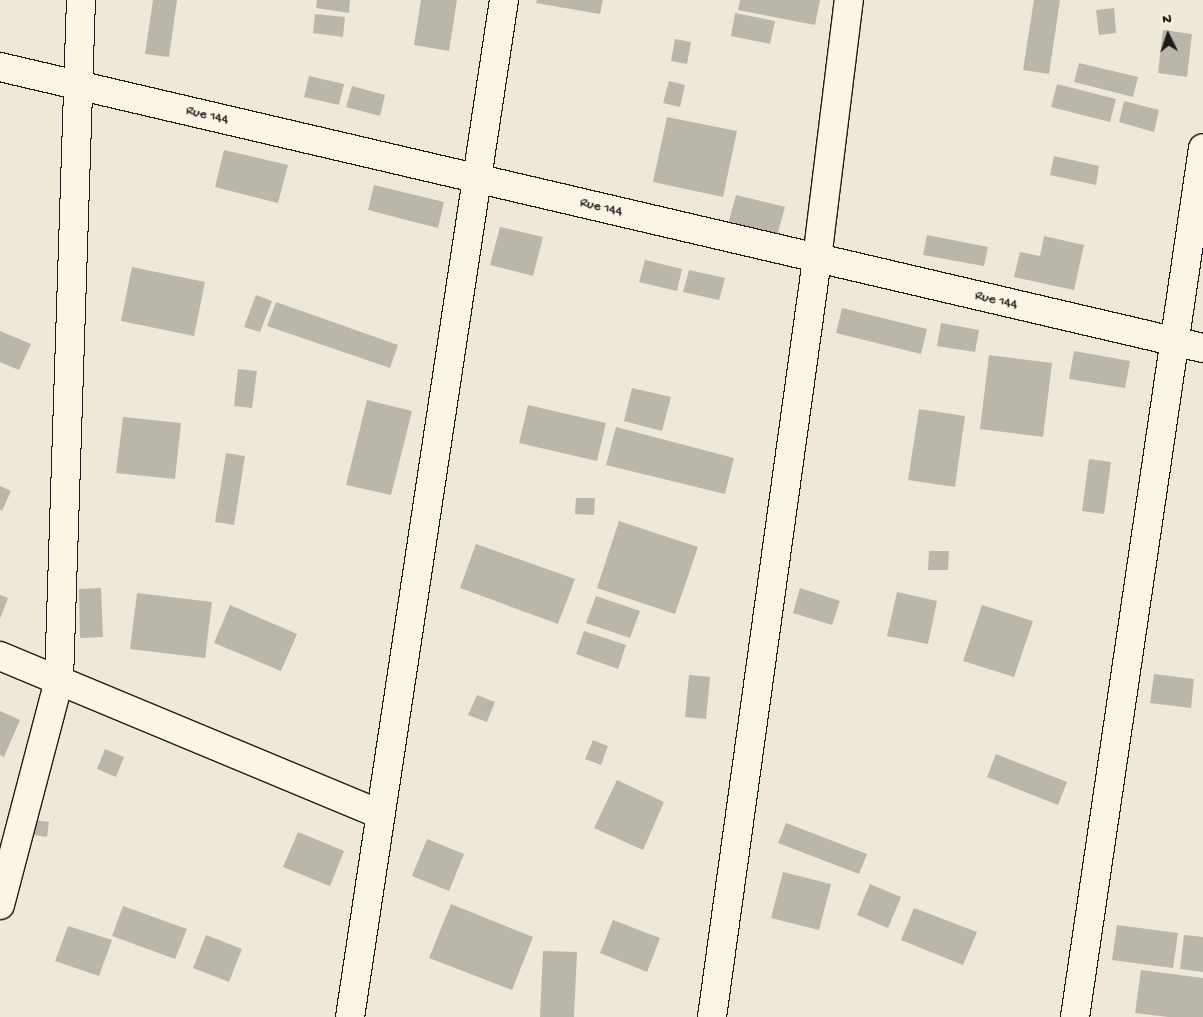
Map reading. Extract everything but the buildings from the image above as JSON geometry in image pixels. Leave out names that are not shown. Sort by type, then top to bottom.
[{"type":"street","points":[[0,904],[59,680],[80,86],[81,0]]},
{"type":"street","points":[[350,1017],[504,0]]},
{"type":"street","points":[[712,1017],[817,259],[849,0]]},
{"type":"street","name":"Rue 144","points":[[0,67],[1203,348]]},
{"type":"street","points":[[1075,1017],[1176,343],[1203,148]]},
{"type":"street","points":[[0,656],[380,814]]}]
